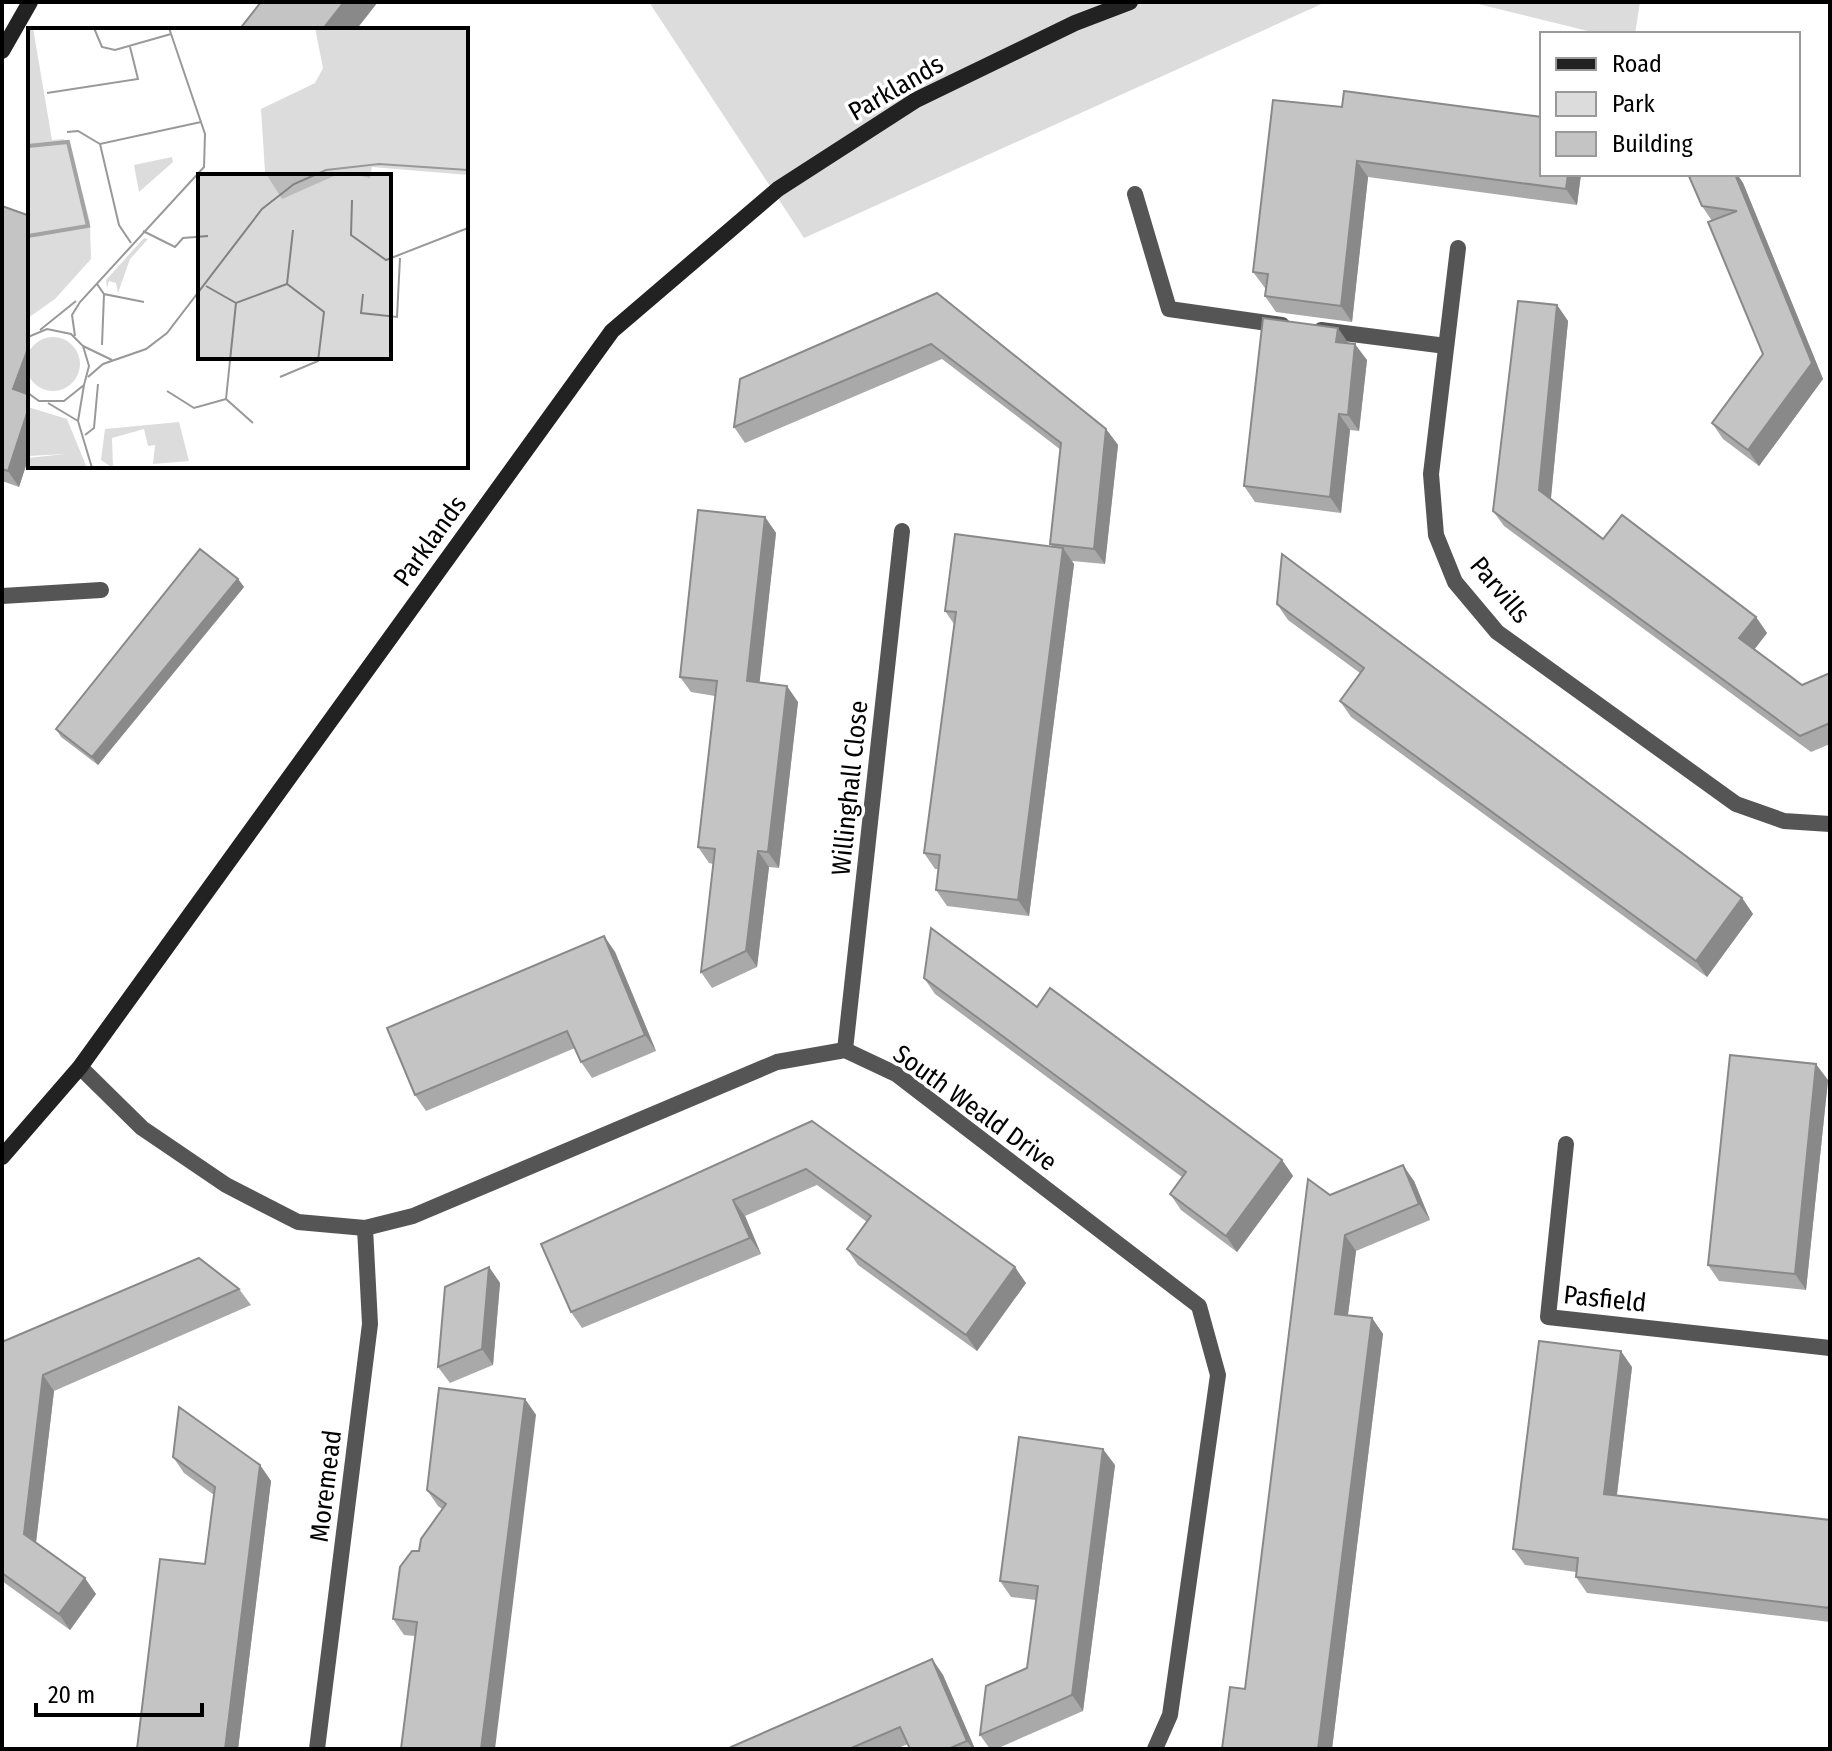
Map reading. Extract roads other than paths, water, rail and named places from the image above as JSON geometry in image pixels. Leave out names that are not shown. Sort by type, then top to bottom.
[{"type":"street","points":[[2,51],[30,2]]},
{"type":"street","name":"Parklands","points":[[2,1157],[80,1067],[612,331],[778,189],[903,108],[1075,23],[1130,2]]},
{"type":"street","points":[[1135,194],[1169,309],[1446,346]]},
{"type":"street","name":"Parvills","points":[[1458,248],[1431,474],[1436,535],[1455,582],[1497,632],[1736,804],[1784,821],[1830,824]]},
{"type":"street","name":"Willinghall Close","points":[[845,1050],[902,531]]},
{"type":"street","points":[[2,596],[101,590]]},
{"type":"street","points":[[80,1067],[142,1128],[226,1185],[298,1222],[365,1228],[413,1216],[777,1062],[845,1050]]},
{"type":"street","name":"South Weald Drive","points":[[845,1050],[896,1074],[1199,1306],[1218,1375],[1170,1715],[1155,1749]]},
{"type":"street","name":"Pasfield","points":[[1566,1144],[1548,1317],[1830,1348]]},
{"type":"street","name":"Moremead","points":[[317,1749],[370,1324],[365,1228]]}]
